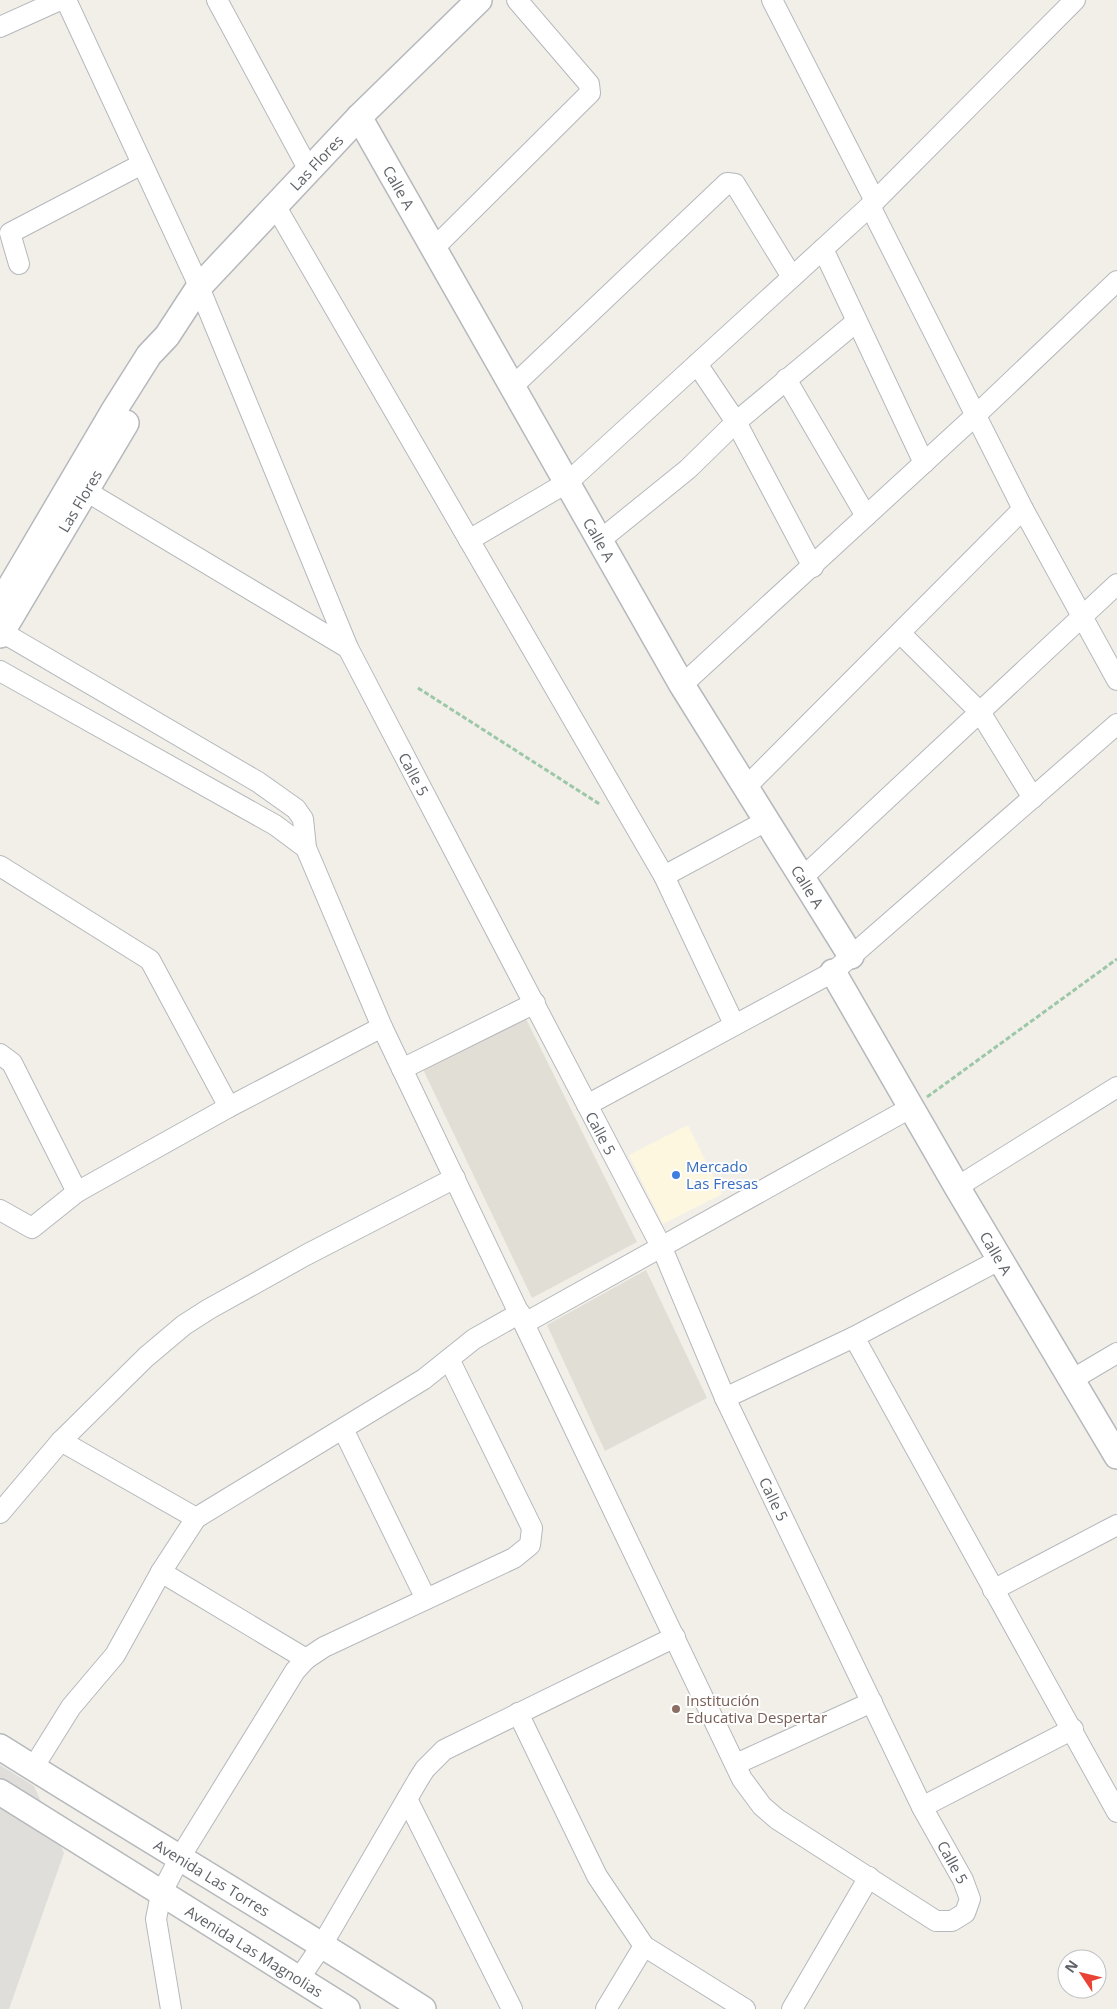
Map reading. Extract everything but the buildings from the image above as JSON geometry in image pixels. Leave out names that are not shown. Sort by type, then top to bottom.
[{"type":"street","points":[[0,27],[60,0]]},
{"type":"street","name":"Calle 5","points":[[66,0],[199,288],[348,648],[662,1248],[725,1398],[922,1807],[969,1892],[965,1913],[952,1921],[936,1921],[777,1819],[752,1794],[610,1506],[523,1318],[382,1027],[306,848]]},
{"type":"street","points":[[217,0],[310,172]]},
{"type":"street","name":"Las Flores","points":[[0,604],[113,412],[149,355],[167,336],[199,288],[310,172],[359,117],[479,0]]},
{"type":"street","points":[[434,248],[590,93],[589,84],[517,0]]},
{"type":"street","points":[[772,0],[1023,509],[1117,680]]},
{"type":"street","points":[[469,540],[568,482],[872,204],[1075,0]]},
{"type":"street","name":"Calle A","points":[[359,117],[682,685],[801,879],[912,1107],[957,1187],[1073,1379],[1117,1456]]},
{"type":"street","points":[[19,264],[10,233],[142,164]]},
{"type":"street","points":[[513,386],[726,183],[735,184],[792,277]]},
{"type":"street","points":[[276,207],[664,876],[734,1024]]},
{"type":"street","points":[[823,249],[924,464]]},
{"type":"street","points":[[682,685],[976,416],[1117,281]]},
{"type":"street","points":[[599,541],[688,469],[736,422],[856,322]]},
{"type":"street","name":"Las Flores","points":[[1,633],[163,360],[167,336]]},
{"type":"street","points":[[697,364],[736,422],[813,567]]},
{"type":"street","points":[[786,379],[866,516]]},
{"type":"street","points":[[86,491],[348,648]]},
{"type":"street","points":[[745,788],[1023,509]]},
{"type":"street","points":[[801,879],[1117,584]]},
{"type":"street","points":[[1,633],[258,782],[289,803],[303,819],[306,848]]},
{"type":"street","points":[[900,633],[980,712],[1033,798]]},
{"type":"street","points":[[0,671],[275,825],[306,848]]},
{"type":"street","points":[[587,1106],[842,964],[1117,724]]},
{"type":"street","points":[[664,876],[766,821]]},
{"type":"street","points":[[0,866],[150,960],[229,1107]]},
{"type":"street","points":[[402,1069],[535,1003]]},
{"type":"street","points":[[0,1210],[32,1228],[77,1192],[229,1107],[382,1027]]},
{"type":"street","points":[[0,1054],[12,1063],[77,1192]]},
{"type":"street","points":[[957,1187],[1117,1087]]},
{"type":"street","points":[[33,1768],[71,1708],[119,1649],[161,1572],[196,1518],[424,1379],[474,1338],[523,1318],[662,1248],[912,1107]]},
{"type":"street","points":[[0,1513],[61,1441],[146,1357],[192,1320],[306,1255],[455,1178]]},
{"type":"street","points":[[725,1398],[854,1337],[1001,1260]]},
{"type":"street","points":[[854,1337],[993,1590],[1073,1729],[1106,1795],[1117,1812]]},
{"type":"street","points":[[1073,1379],[1117,1353]]},
{"type":"street","points":[[171,2009],[156,1919],[161,1894],[179,1858],[282,1691],[306,1659],[324,1647],[514,1558],[527,1549],[532,1528],[449,1359]]},
{"type":"street","points":[[343,1429],[426,1599]]},
{"type":"street","points":[[61,1441],[196,1518]]},
{"type":"street","points":[[993,1590],[1117,1525]]},
{"type":"street","points":[[161,1572],[306,1659]]},
{"type":"street","points":[[299,1979],[322,1944],[425,1769],[444,1750],[675,1638]]},
{"type":"street","points":[[736,1764],[872,1702]]},
{"type":"street","points":[[518,1713],[597,1876],[644,1946],[745,2009]]},
{"type":"street","points":[[922,1807],[1073,1729]]},
{"type":"street","name":"Avenida Las Torres","points":[[0,1747],[322,1944],[423,2009]]},
{"type":"street","points":[[0,1792],[161,1894]]},
{"type":"street","points":[[407,1799],[512,2009]]},
{"type":"street","points":[[792,2009],[869,1877]]},
{"type":"street","name":"Avenida Las Magnolias","points":[[161,1894],[348,2009]]},
{"type":"street","points":[[606,2009],[644,1946]]},
{"type":"path","points":[[418,688],[603,806]]},
{"type":"path","points":[[912,1107],[1117,959]]},
{"type":"shaded area","points":[[524,1015],[637,1242],[532,1298],[420,1063]]},
{"type":"shaded area","name":"Mercado Las Fresas","points":[[688,1125],[722,1194],[663,1224],[629,1155]]},
{"type":"shaded area","points":[[646,1270],[707,1398],[605,1451],[547,1325]]},
{"type":"shaded area","points":[[0,1765],[34,1786],[64,1853],[9,2009],[0,2009]]},
{"type":"place","name":"Mercado Las Fresas","points":[[676,1175]]},
{"type":"place","name":"Institución Educativa Despertar","points":[[676,1709]]}]
